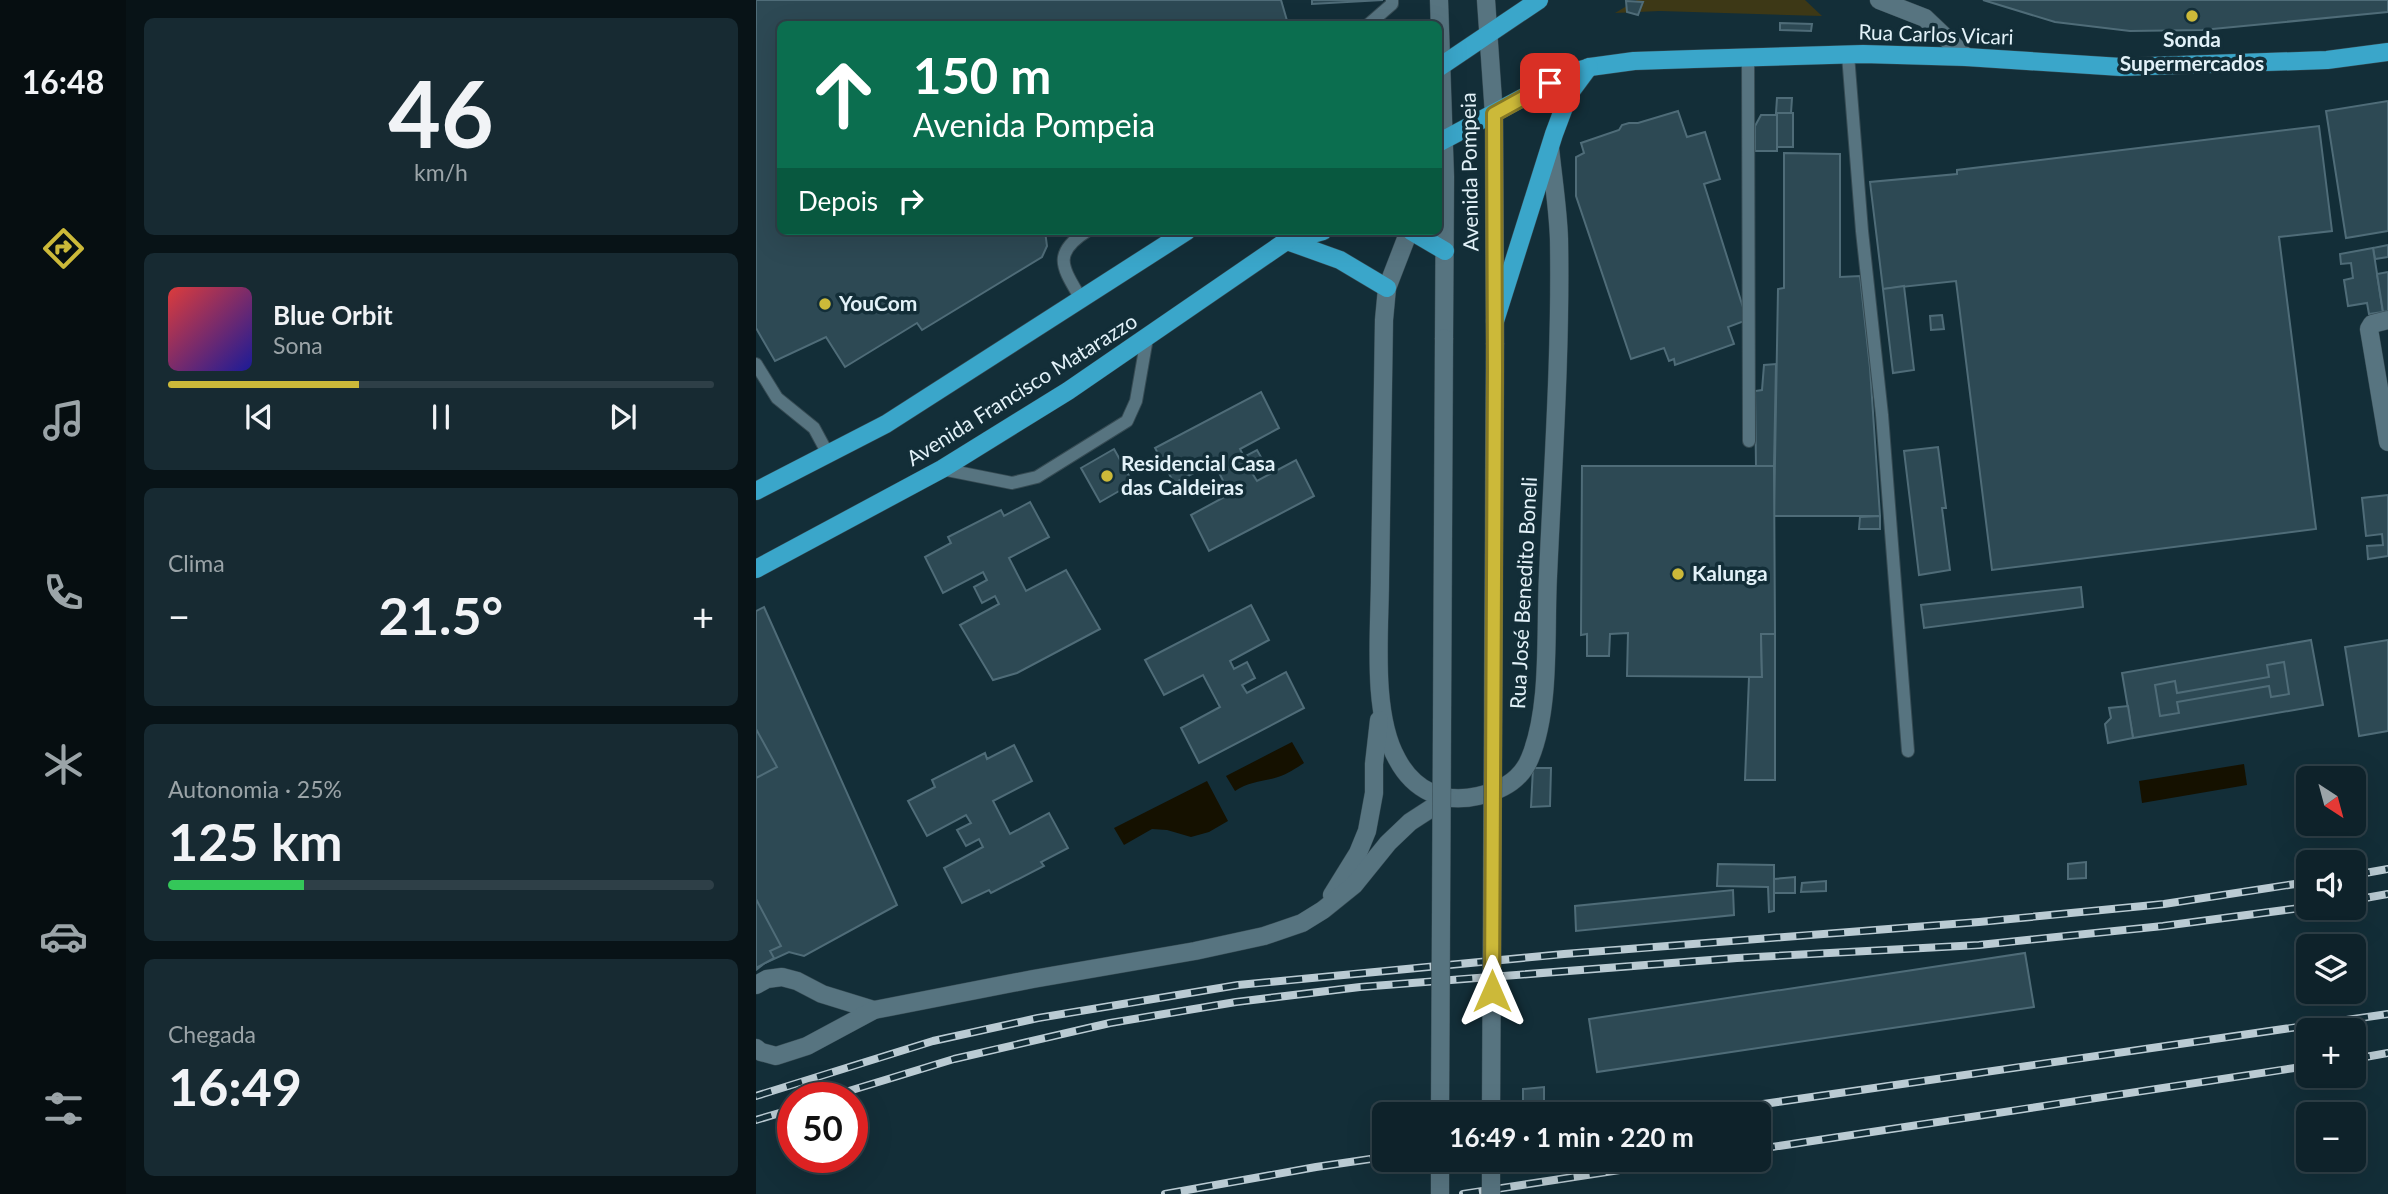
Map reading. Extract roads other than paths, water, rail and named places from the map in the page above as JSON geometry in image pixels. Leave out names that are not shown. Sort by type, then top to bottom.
[{"type":"main road","points":[[1442,66],[1539,0]]},
{"type":"main road","name":"Rua Carlos Vicari","points":[[1494,114],[1567,74],[1590,67],[1634,61],[1848,55],[1966,57],[2121,67],[2327,60],[2388,52]]},
{"type":"main road","points":[[1495,321],[1569,94],[1590,67]]},
{"type":"main road","points":[[1442,145],[1494,114]]},
{"type":"main road","name":"Avenida Francisco Matarazzo","points":[[756,491],[886,424],[1181,235]]},
{"type":"main road","points":[[1417,235],[1445,251]]},
{"type":"main road","points":[[1294,236],[1387,288]]},
{"type":"main road","name":"Avenida Francisco Matarazzo","points":[[756,569],[942,469],[1068,391],[1294,236]]},
{"type":"street","name":"Avenida Pompeia","points":[[1439,0],[1440,21]]},
{"type":"street","name":"Avenida Pompeia","points":[[1486,0],[1494,114],[1495,321],[1491,1102]]},
{"type":"street","points":[[1879,0],[1925,18],[1966,57]]},
{"type":"street","name":"Rua José Benedito Boneli","points":[[1447,799],[1465,799],[1499,791],[1516,779],[1529,762],[1539,732],[1546,651],[1559,322],[1559,236],[1550,148]]},
{"type":"street","name":"Avenida Pompeia","points":[[1440,1102],[1445,251],[1442,188]]},
{"type":"street","points":[[1323,910],[1358,853],[1372,811],[1381,702],[1379,647],[1384,320],[1387,288],[1408,235]]},
{"type":"street","points":[[2388,320],[2372,324],[2370,329],[2388,442]]},
{"type":"street","points":[[1381,702],[1388,739],[1397,760],[1424,791],[1447,799]]},
{"type":"street","points":[[756,1048],[776,1056],[826,1036],[874,1010],[1240,942],[1302,923],[1354,885],[1388,843],[1410,822],[1447,799]]},
{"type":"street","points":[[756,985],[767,979],[782,977],[822,994],[874,1010]]},
{"type":"street","points":[[1440,1172],[1440,1194]]},
{"type":"street","points":[[1491,1172],[1491,1194]]},
{"type":"lane","points":[[1373,21],[1392,5],[1392,0]]},
{"type":"lane","points":[[1848,55],[1862,231],[1882,415],[1908,751]]},
{"type":"lane","points":[[1748,58],[1749,441]]},
{"type":"lane","points":[[1081,235],[1066,249],[1063,259],[1067,275],[1081,299]]},
{"type":"lane","points":[[942,469],[1012,484],[1037,477],[1127,421],[1136,401],[1147,338]]},
{"type":"lane","points":[[756,364],[777,398],[814,428],[828,454]]},
{"type":"railway","points":[[2366,873],[2388,869]]},
{"type":"railway","points":[[756,1096],[933,1041],[1038,1018],[1238,985],[1564,954],[1979,922],[2164,904],[2296,884]]},
{"type":"railway","points":[[2366,898],[2388,894]]},
{"type":"railway","points":[[868,1085],[954,1059],[1110,1023],[1236,1002],[1360,987],[1737,958],[1979,945],[2163,926],[2296,909]]},
{"type":"railway","points":[[1771,1103],[2388,1014]]},
{"type":"railway","points":[[2366,1057],[2388,1053]]},
{"type":"railway","points":[[1771,1147],[2296,1068]]},
{"type":"railway","points":[[756,1120],[777,1114]]},
{"type":"railway","points":[[1165,1194],[1372,1159]]},
{"type":"railway","points":[[1463,1194],[1607,1172]]},
{"type":"place","name":"Sonda Supermercados","points":[[2192,16]]},
{"type":"place","name":"YouCom","points":[[825,304]]},
{"type":"place","name":"Residencial Casa das Caldeiras","points":[[1107,476]]},
{"type":"place","name":"Kalunga","points":[[1678,574]]}]
